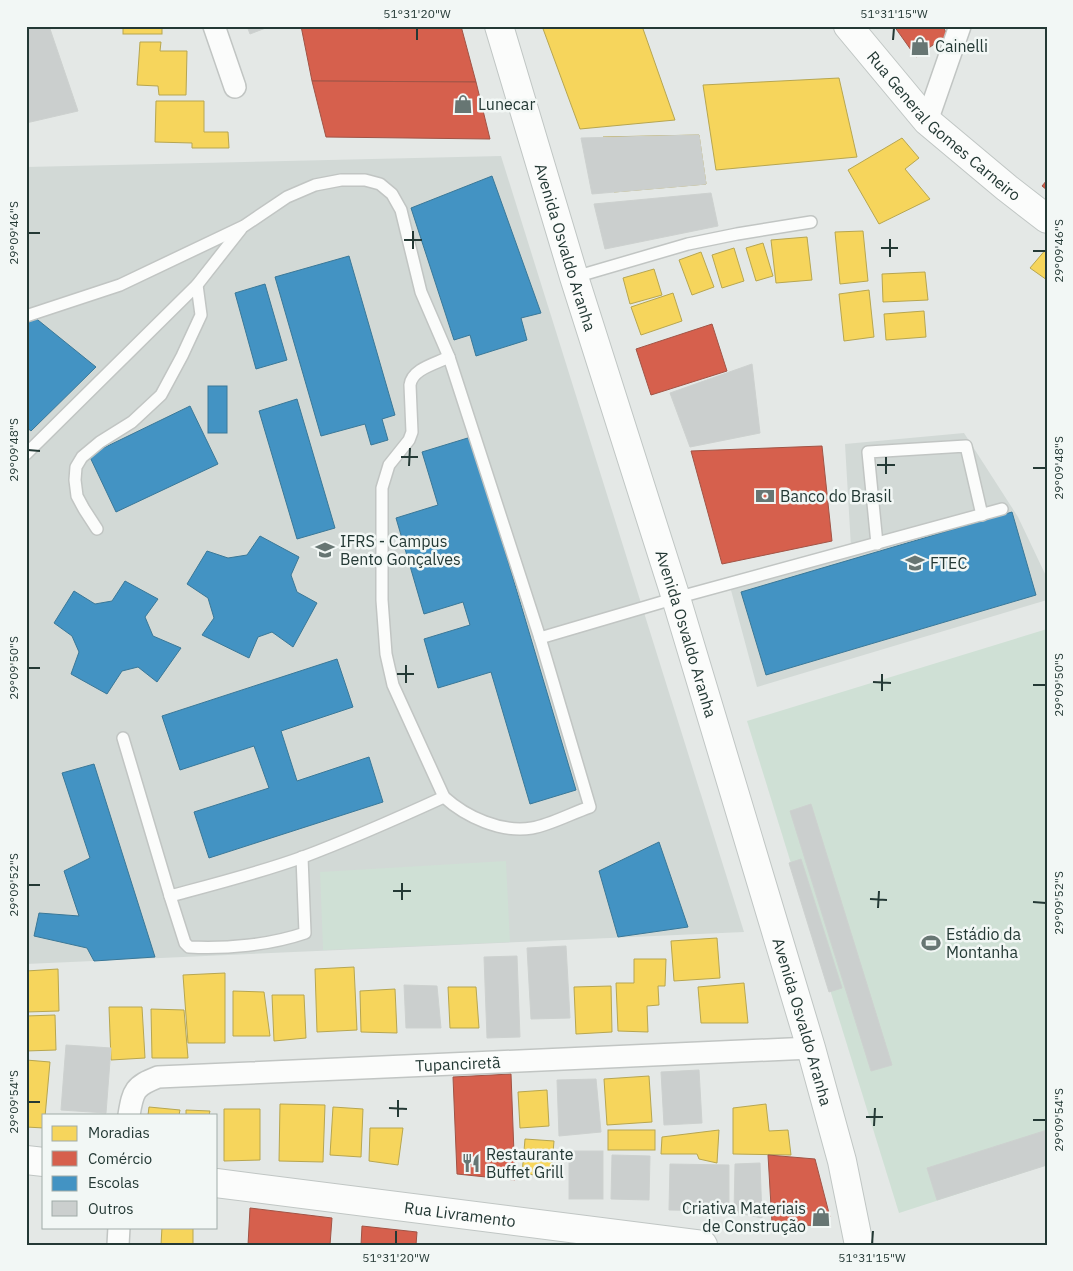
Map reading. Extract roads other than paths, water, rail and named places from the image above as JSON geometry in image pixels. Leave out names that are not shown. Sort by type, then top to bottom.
[{"type":"main road","name":"Avenida Osvaldo Aranha","points":[[499,26],[574,277],[676,598],[811,1048],[842,1161],[859,1245]]},
{"type":"main road","name":"Rua General Gomes Carneiro","points":[[848,26],[928,121],[1047,219]]},
{"type":"main road","points":[[26,1160],[42,1162]]},
{"type":"main road","name":"Rua Livramento","points":[[218,1183],[703,1245]]},
{"type":"street","points":[[214,26],[236,87]]},
{"type":"street","points":[[928,121],[960,26]]},
{"type":"street","name":"Tupanciretã","points":[[129,1114],[132,1097],[141,1083],[158,1076],[811,1048]]},
{"type":"street","points":[[118,1245],[119,1228]]},
{"type":"lane","points":[[26,316],[120,285],[244,226],[287,197],[315,185],[341,180],[365,180],[380,184],[392,194],[401,210],[421,292],[449,357],[540,638],[590,807],[534,828],[518,829],[498,826],[477,818],[453,805],[444,797],[393,685],[386,654],[382,600],[382,497],[384,477],[389,465],[409,440],[412,432],[411,378],[416,372],[449,357]]},
{"type":"lane","points":[[574,277],[688,244],[811,222]]},
{"type":"lane","points":[[28,452],[197,285],[244,226]]},
{"type":"lane","points":[[97,529],[77,496],[74,480],[76,467],[82,457],[100,442],[132,422],[162,395],[201,315],[197,285]]},
{"type":"lane","points":[[878,544],[868,452],[966,446],[982,514]]},
{"type":"lane","points":[[540,638],[676,598],[1002,509]]},
{"type":"lane","points":[[122,738],[185,943],[189,947],[207,948],[238,945],[278,940],[305,933],[302,857]]},
{"type":"lane","points":[[170,896],[232,880],[302,857],[377,827],[444,797]]},
{"type":"place","name":"Cainelli","points":[[920,46]]},
{"type":"place","name":"Lunecar","points":[[463,104]]},
{"type":"place","name":"Banco do Brasil","points":[[765,496]]},
{"type":"place","name":"IFRS - Campus Bento Gonçalves","points":[[325,550]]},
{"type":"place","name":"FTEC","points":[[915,563]]},
{"type":"place","name":"Estádio da Montanha","points":[[931,943]]},
{"type":"place","name":"Restaurante Buffet Grill","points":[[471,1163]]},
{"type":"place","name":"Criativa Materiais de Construção","points":[[821,1217]]}]
